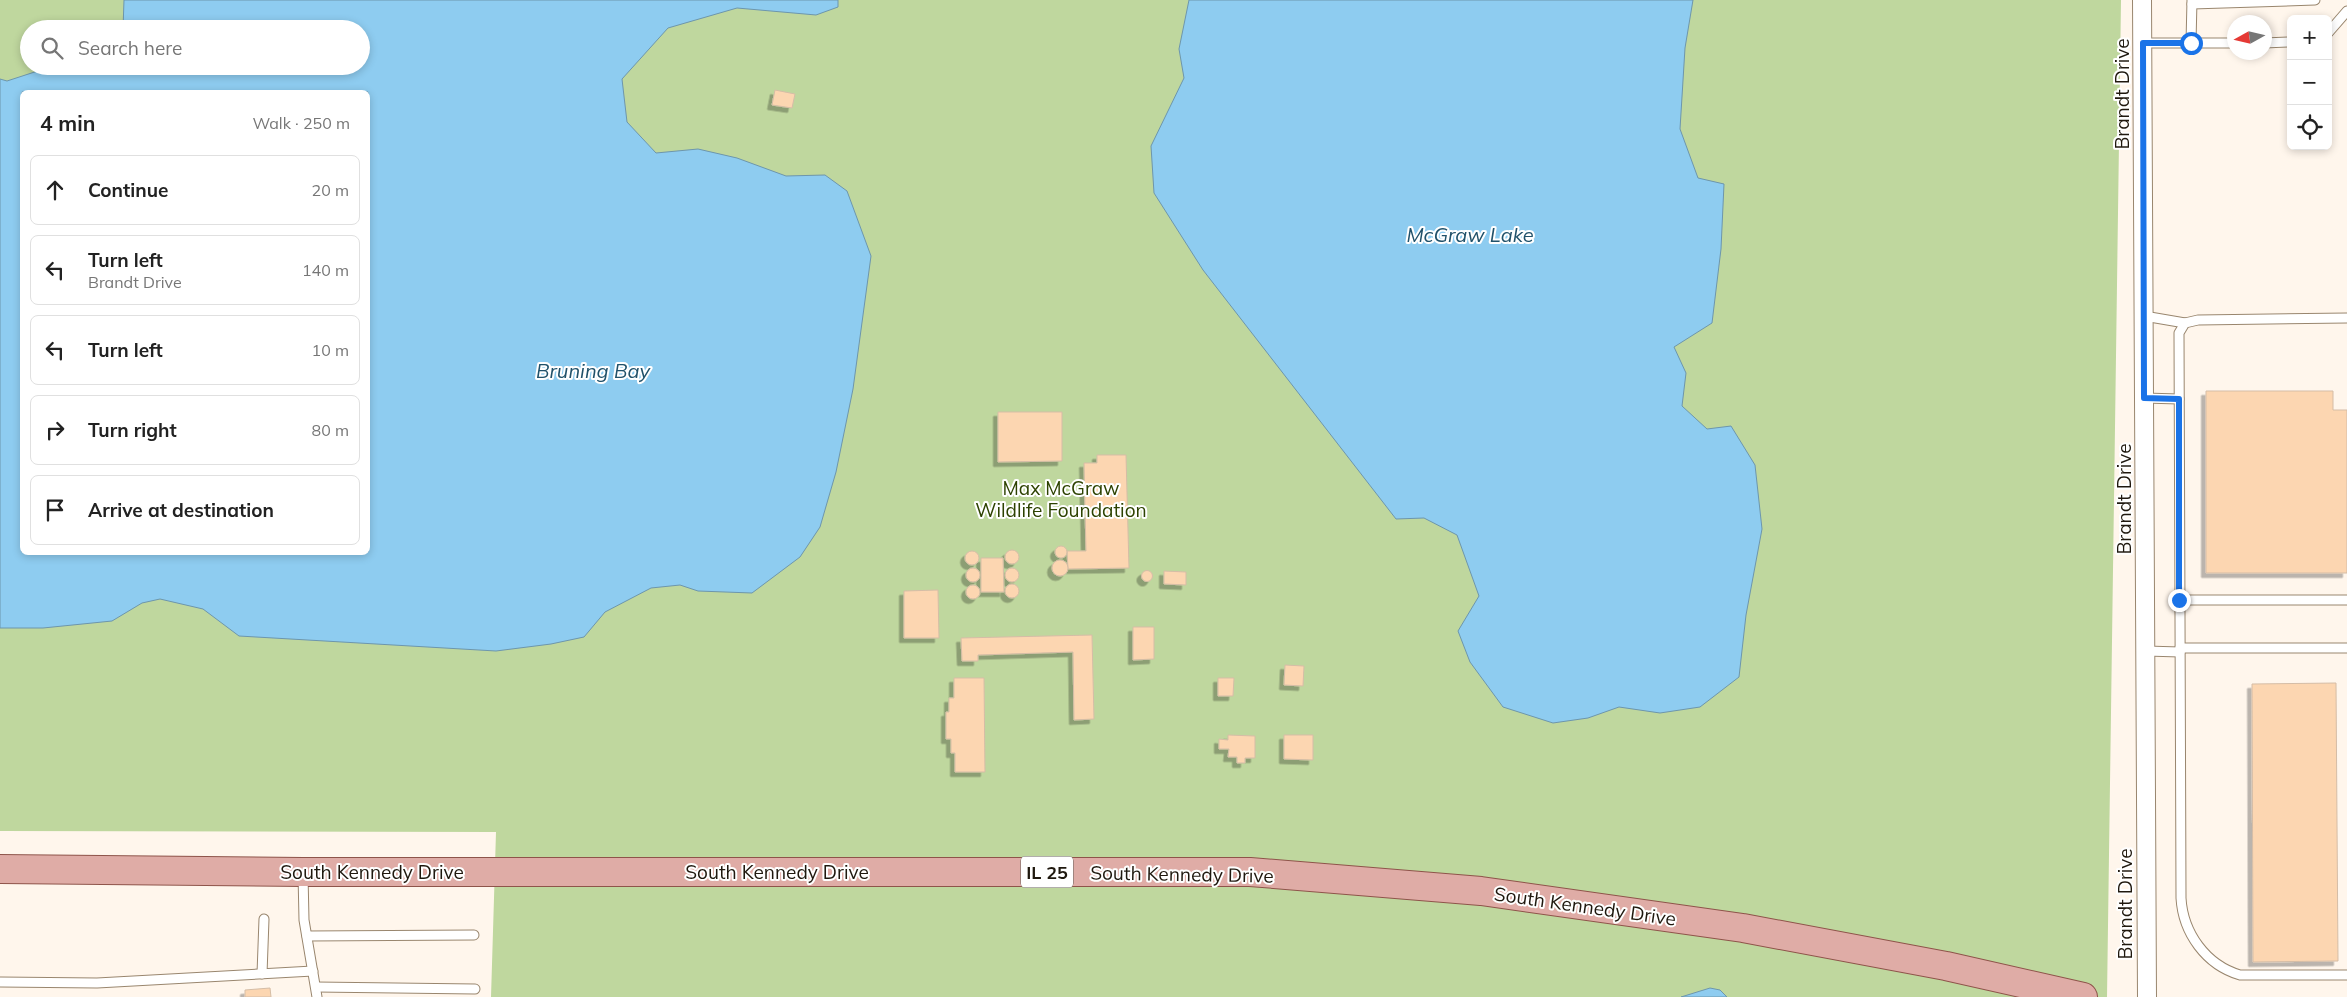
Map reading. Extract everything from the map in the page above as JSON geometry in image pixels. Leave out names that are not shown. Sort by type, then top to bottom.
[{"type":"main road","name":"South Kennedy Drive","points":[[0,869],[303,872],[1250,872],[1481,891],[1744,928],[1946,966],[2083,997]]},
{"type":"street","name":"Brandt Drive","points":[[2142,0],[2147,997]]},
{"type":"lane","points":[[2191,43],[2192,2],[2315,0]]},
{"type":"lane","points":[[2332,28],[2347,11]]},
{"type":"lane","points":[[2272,42],[2287,42]]},
{"type":"lane","points":[[2143,43],[2227,43]]},
{"type":"lane","points":[[2144,316],[2185,323],[2198,320],[2347,318]]},
{"type":"lane","points":[[2185,323],[2179,333],[2181,898],[2183,914],[2190,933],[2205,954],[2219,966],[2240,976],[2347,975]]},
{"type":"lane","points":[[2144,398],[2179,399]]},
{"type":"lane","points":[[2179,600],[2347,600]]},
{"type":"lane","points":[[2146,651],[2347,648]]},
{"type":"lane","points":[[303,872],[303,908],[317,997]]},
{"type":"lane","points":[[262,974],[264,919]]},
{"type":"lane","points":[[307,936],[474,935]]},
{"type":"lane","points":[[0,982],[97,983],[313,971]]},
{"type":"lane","points":[[316,987],[475,989]]},
{"type":"green space","name":"Max McGraw Wildlife Foundation","points":[[0,0],[2121,0],[2107,997],[491,997],[496,832],[0,831]]},
{"type":"water","name":"Bruning Bay","points":[[124,0],[838,0],[838,7],[816,15],[737,8],[668,28],[622,79],[627,122],[656,153],[698,149],[737,158],[786,176],[825,175],[847,191],[871,256],[853,389],[836,472],[820,527],[800,557],[752,593],[698,591],[680,585],[651,588],[605,612],[584,637],[551,644],[496,651],[239,636],[203,609],[160,599],[142,603],[112,621],[43,628],[0,628],[0,79],[7,81],[25,75],[370,75],[370,20],[123,20]]},
{"type":"water","name":"McGraw Lake","points":[[1189,0],[1693,0],[1685,48],[1680,129],[1698,178],[1724,184],[1721,249],[1712,323],[1674,347],[1686,373],[1682,406],[1707,429],[1731,426],[1755,465],[1762,529],[1746,615],[1739,677],[1700,707],[1660,713],[1619,707],[1588,718],[1553,723],[1503,707],[1470,662],[1458,631],[1479,596],[1457,535],[1424,518],[1396,519],[1203,270],[1154,193],[1151,146],[1184,78],[1179,49]]},
{"type":"water","points":[[1710,988],[1720,990],[1727,997],[1681,997]]},
{"type":"building","points":[[775,90],[795,94],[792,108],[772,105]]},
{"type":"building","points":[[2206,391],[2333,391],[2333,410],[2347,410],[2347,573],[2206,573]]},
{"type":"building","points":[[998,412],[1062,412],[1062,461],[998,462]]},
{"type":"building","points":[[1097,455],[1126,455],[1129,568],[1068,569],[1067,551],[1086,551],[1084,463],[1097,463]]},
{"type":"building","points":[[1059,546],[1063,546],[1067,552],[1063,558],[1059,558],[1055,554],[1055,550]]},
{"type":"building","points":[[1009,550],[1015,550],[1019,557],[1015,564],[1009,564],[1005,560],[1005,554]]},
{"type":"building","points":[[969,551],[975,551],[979,558],[975,565],[969,565],[965,561],[965,555]]},
{"type":"building","points":[[981,558],[1003,558],[1004,592],[981,592]]},
{"type":"building","points":[[1060,560],[1068,568],[1060,576],[1052,568]]},
{"type":"building","points":[[970,568],[976,568],[980,575],[976,582],[970,582],[966,578],[966,572]]},
{"type":"building","points":[[1009,568],[1015,568],[1019,575],[1015,582],[1009,582],[1005,578],[1005,572]]},
{"type":"building","points":[[1147,570],[1153,576],[1147,582],[1141,576]]},
{"type":"building","points":[[1164,571],[1186,572],[1186,585],[1164,584]]},
{"type":"building","points":[[1009,584],[1015,584],[1019,591],[1015,598],[1009,598],[1005,594],[1005,588]]},
{"type":"building","points":[[970,585],[976,585],[980,592],[976,599],[970,599],[966,595],[966,589]]},
{"type":"building","points":[[938,590],[939,638],[904,638],[904,591]]},
{"type":"building","points":[[1133,627],[1154,627],[1154,659],[1133,660]]},
{"type":"building","points":[[1092,635],[1094,719],[1074,720],[1073,652],[978,655],[978,661],[962,661],[961,638]]},
{"type":"building","points":[[1285,665],[1304,666],[1303,686],[1284,685]]},
{"type":"building","points":[[954,678],[984,678],[985,772],[955,772],[955,753],[951,753],[951,739],[946,739],[946,712],[949,712],[949,698],[954,698]]},
{"type":"building","points":[[1218,678],[1234,678],[1233,696],[1218,696]]},
{"type":"building","points":[[2336,683],[2338,961],[2253,962],[2252,684]]},
{"type":"building","points":[[1228,735],[1255,736],[1255,758],[1245,758],[1245,763],[1237,763],[1237,757],[1228,757],[1229,749],[1219,749],[1219,739],[1228,740]]},
{"type":"building","points":[[1284,735],[1313,735],[1313,760],[1284,759]]},
{"type":"building","points":[[270,988],[271,997],[245,997],[245,990]]},
{"type":"route","points":[[2179,600],[2179,399],[2144,398],[2143,43],[2191,43]]}]
